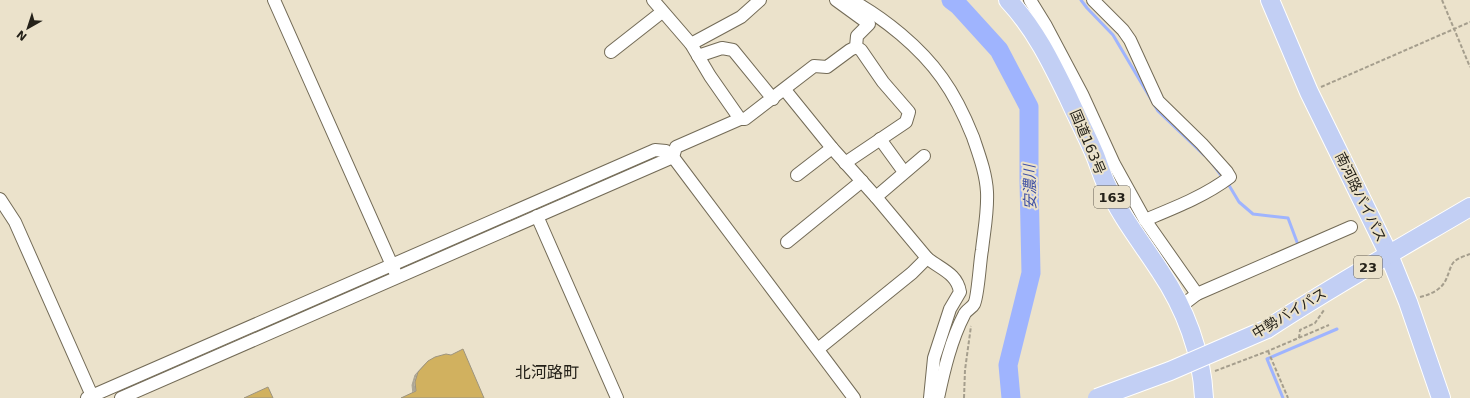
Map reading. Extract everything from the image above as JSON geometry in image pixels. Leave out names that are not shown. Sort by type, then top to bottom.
[{"type":"highway","name":"国道163号","points":[[1008,0],[1036,35],[1050,59],[1095,155],[1106,185],[1136,236],[1160,271],[1180,307],[1195,344],[1202,376],[1204,398]]},
{"type":"highway","name":"南河路バイパス","points":[[1270,0],[1309,92],[1389,255],[1408,302],[1441,398]]},
{"type":"highway","name":"中勢バイパス","points":[[1097,398],[1170,371],[1267,330],[1333,287],[1470,207]]},
{"type":"street","points":[[274,0],[397,277]]},
{"type":"street","points":[[652,0],[690,44],[740,119]]},
{"type":"street","points":[[690,44],[741,17],[760,0]]},
{"type":"street","points":[[836,0],[870,24],[857,36],[856,47]]},
{"type":"street","points":[[851,0],[888,25],[910,43],[943,79],[958,104],[982,163],[987,192],[986,215],[975,303],[965,313],[954,338],[945,366],[938,398]]},
{"type":"street","points":[[1030,0],[1079,87],[1114,164],[1145,220],[1197,294]]},
{"type":"street","points":[[1093,0],[1123,30],[1130,40],[1158,101],[1202,144],[1227,172],[1226,180],[1178,206],[1145,220]]},
{"type":"street","points":[[611,52],[662,12]]},
{"type":"street","points":[[121,398],[673,157],[676,147],[740,119],[746,119],[814,66],[827,67],[856,47]]},
{"type":"street","points":[[845,163],[906,122],[908,112],[883,82],[861,50],[856,47]]},
{"type":"street","points":[[698,56],[722,48],[733,50],[773,99]]},
{"type":"street","points":[[785,90],[832,148],[928,258],[956,280],[960,292],[950,309],[934,358],[930,398]]},
{"type":"street","points":[[880,139],[904,172]]},
{"type":"street","points":[[796,175],[832,148]]},
{"type":"street","points":[[0,199],[15,222],[91,397],[655,150],[666,150],[673,157],[854,398]]},
{"type":"street","points":[[876,197],[924,156]]},
{"type":"street","points":[[787,242],[862,181]]},
{"type":"street","points":[[537,216],[617,398]]},
{"type":"street","points":[[1180,307],[1197,294],[1351,227]]},
{"type":"street","points":[[818,349],[912,273],[928,258]]},
{"type":"path","points":[[1442,0],[1470,67]]},
{"type":"path","points":[[1309,92],[1470,22]]},
{"type":"path","points":[[1417,298],[1439,289],[1447,279],[1452,264],[1456,260],[1470,254]]},
{"type":"path","points":[[1299,338],[1300,330],[1315,323],[1327,306]]},
{"type":"path","points":[[964,398],[965,370],[971,325]]},
{"type":"path","points":[[1202,376],[1268,351],[1329,325]]},
{"type":"path","points":[[1268,351],[1288,398]]},
{"type":"building","points":[[463,349],[484,398],[401,398],[416,391],[415,382],[418,372],[428,361],[446,354],[451,355]]},
{"type":"building","points":[[268,387],[273,398],[244,398]]},
{"type":"waterway","name":"安濃川","points":[[951,0],[959,6],[999,50],[1029,107],[1031,273],[1008,365],[1011,398]]},
{"type":"waterway","points":[[1081,0],[1113,35],[1158,111],[1204,155]]},
{"type":"waterway","points":[[1212,163],[1223,178]]},
{"type":"waterway","points":[[1227,182],[1239,202],[1253,214],[1288,218],[1297,242]]},
{"type":"waterway","points":[[1283,398],[1267,359],[1337,329]]},
{"type":"district","name":"北河路町","points":[[547,372]]}]
